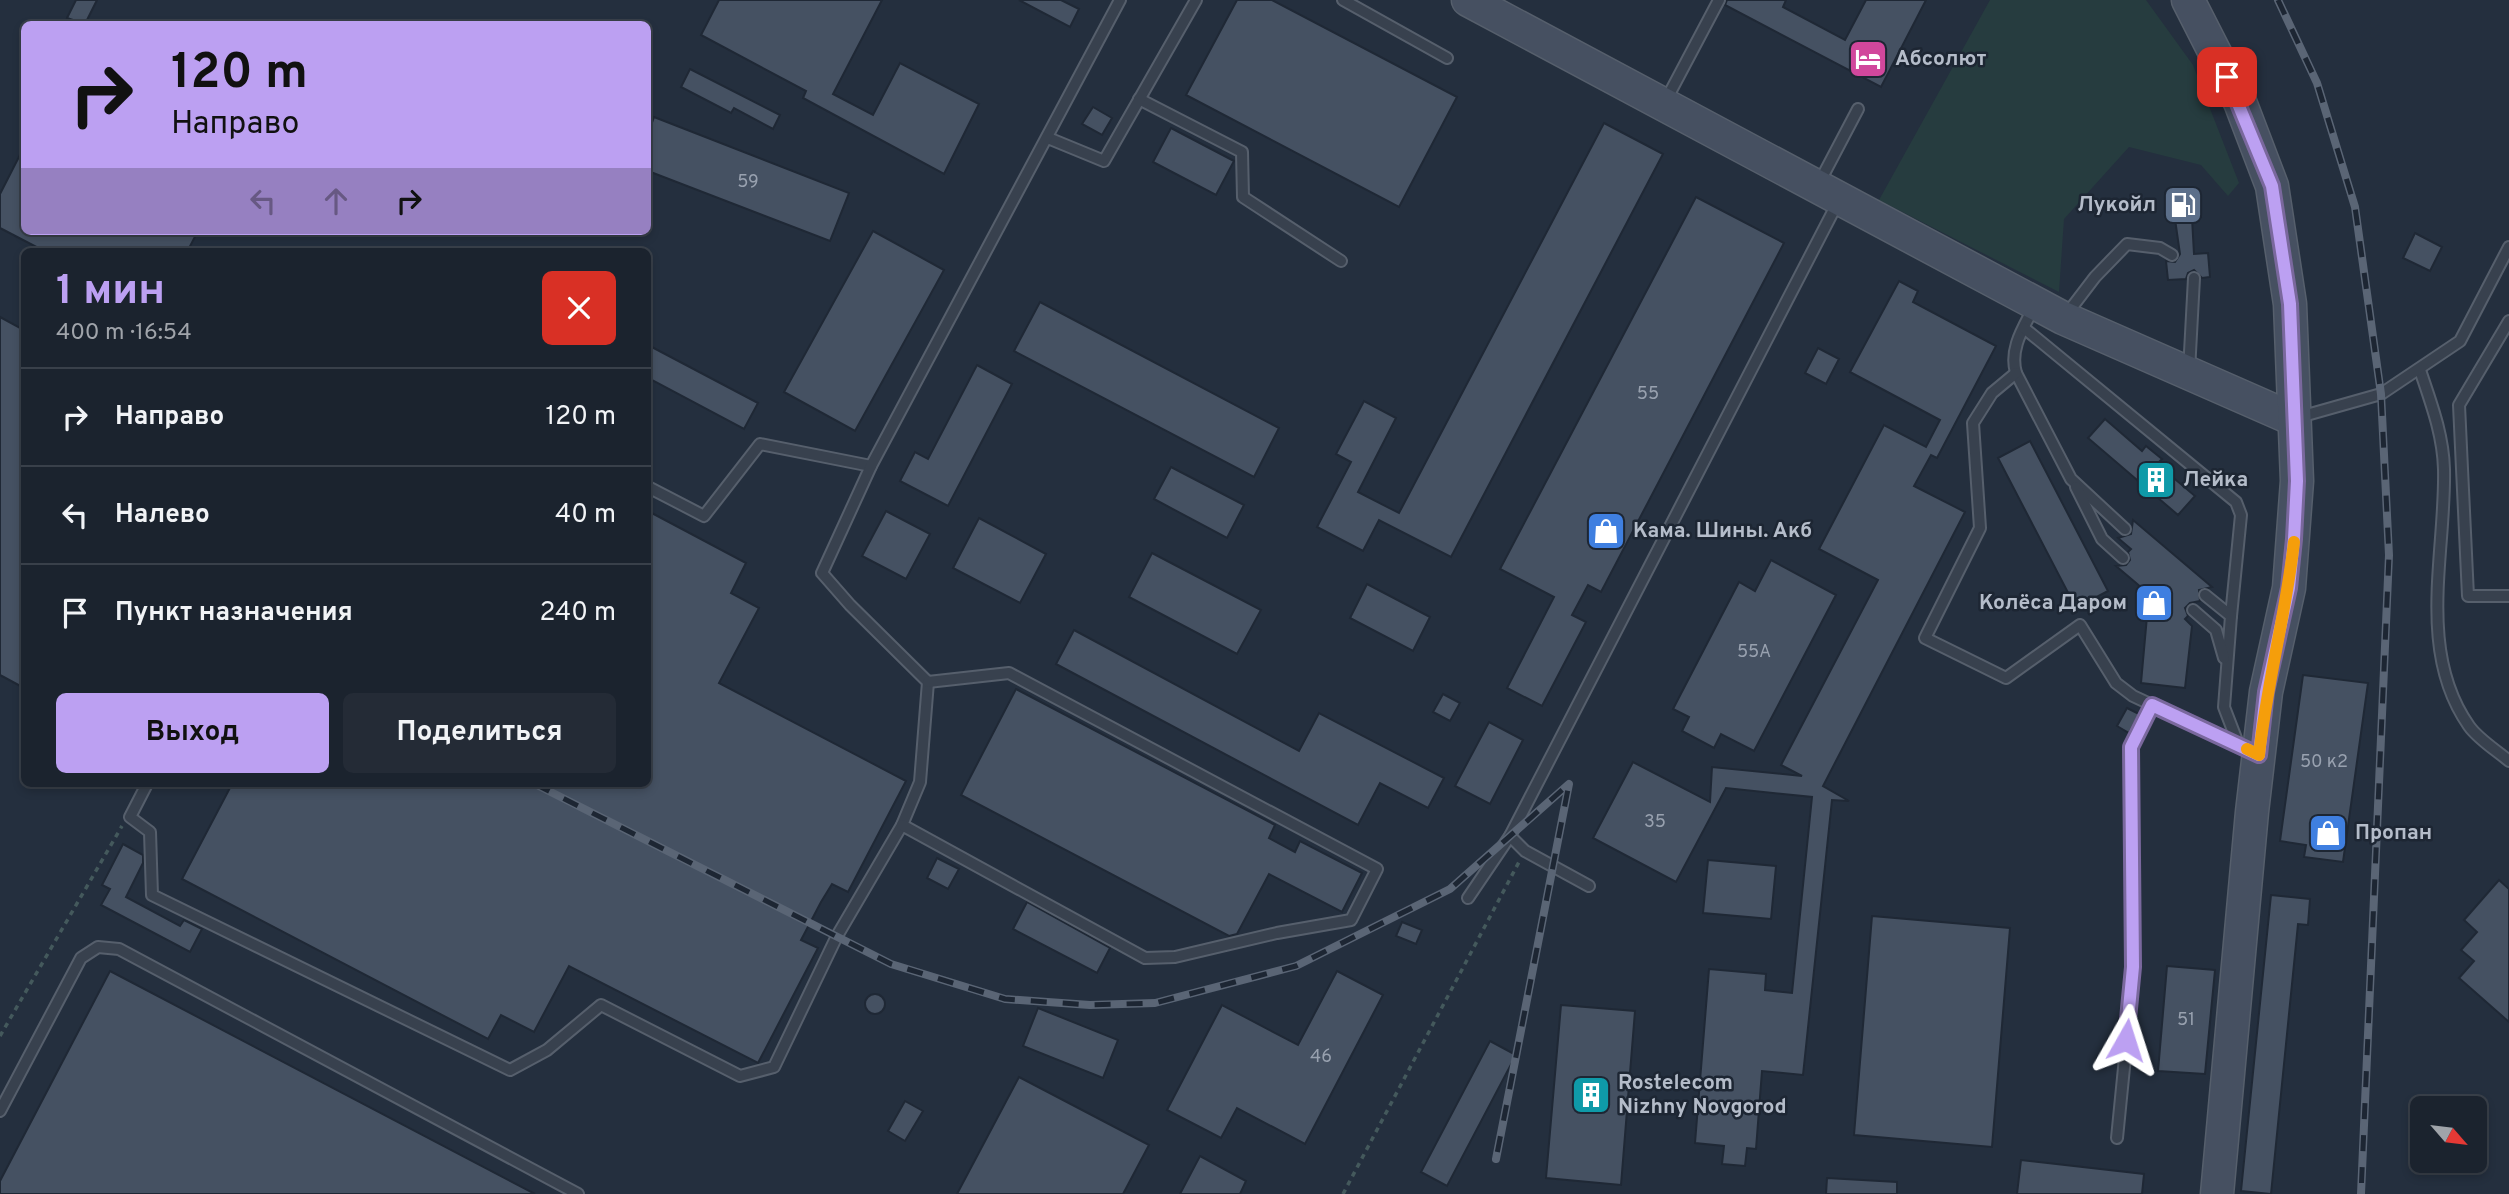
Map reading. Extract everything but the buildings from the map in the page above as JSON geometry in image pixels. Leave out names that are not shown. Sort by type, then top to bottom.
[{"type":"main road","points":[[1468,0],[1828,193],[2041,317],[2189,373],[2293,419]]},
{"type":"main road","points":[[2188,0],[2240,102],[2272,186],[2290,304],[2297,481],[2289,588],[2266,692],[2249,750],[2217,1194]]},
{"type":"lane","points":[[145,787],[130,817],[150,832],[152,895],[510,1070],[547,1049],[601,1005],[740,1076],[774,1067],[837,936],[902,825],[920,782],[928,682],[821,573],[871,466],[1120,0]]},
{"type":"lane","points":[[1048,138],[1104,161],[1196,0]]},
{"type":"lane","points":[[1343,0],[1447,58]]},
{"type":"lane","points":[[1664,105],[1719,0]]},
{"type":"lane","points":[[1139,99],[1242,152],[1243,197],[1341,261]]},
{"type":"lane","points":[[1468,898],[1510,836],[1828,193],[1858,109]]},
{"type":"lane","points":[[2123,558],[2102,539],[2016,373],[2012,359],[2041,317],[2095,277],[2127,244],[2160,248],[2172,255]]},
{"type":"lane","points":[[2293,419],[2381,394],[2460,341],[2509,247]]},
{"type":"lane","points":[[2189,373],[2194,278]]},
{"type":"lane","points":[[2041,317],[2236,502],[2241,515],[2224,707],[2249,750]]},
{"type":"lane","points":[[2509,321],[2459,405],[2468,596],[2509,596]]},
{"type":"lane","points":[[2420,370],[2440,430],[2444,469],[2438,612],[2440,654],[2453,697],[2470,728],[2509,761]]},
{"type":"lane","points":[[2016,373],[1992,393],[1973,423],[1980,528],[1925,638],[2006,678],[2080,625],[2116,683],[2133,696],[2249,750]]},
{"type":"lane","points":[[651,488],[704,516],[760,444],[871,466]]},
{"type":"lane","points":[[2071,479],[2125,530]]},
{"type":"lane","points":[[2205,594],[2231,617]]},
{"type":"lane","points":[[2193,610],[2216,630],[2227,667]]},
{"type":"lane","points":[[902,825],[1145,958],[1175,957],[1277,933],[1351,920],[1377,869],[1009,673],[928,682]]},
{"type":"lane","points":[[2117,1138],[2133,967],[2131,747],[2152,705]]},
{"type":"lane","points":[[1510,836],[1525,851],[1589,886]]},
{"type":"lane","points":[[0,1111],[81,958],[98,947],[119,949],[578,1194]]},
{"type":"path","points":[[0,1036],[114,837],[130,817]]},
{"type":"path","points":[[1343,1194],[1525,851]]},
{"type":"green space","points":[[1990,0],[2146,0],[2193,65],[2239,183],[2228,196],[2201,165],[2129,147],[2064,219],[2059,292],[1879,200]]},
{"type":"railway","points":[[2278,0],[2317,83],[2355,207],[2381,394],[2389,555],[2361,1194]]},
{"type":"railway","points":[[541,787],[891,964],[1005,999],[1090,1005],[1155,1003],[1296,966],[1450,889],[1569,784],[1496,1159]]},
{"type":"slow traffic","points":[[2247,749],[2259,755],[2266,692],[2289,588],[2294,542]]},
{"type":"place","name":"Абсолют","points":[[1868,59]]},
{"type":"place","name":"Лукойл","points":[[2183,205]]},
{"type":"place","name":"Лейка","points":[[2156,480]]},
{"type":"place","name":"Кама. Шины. Акб","points":[[1606,531]]},
{"type":"place","name":"Колёса Даром","points":[[2154,603]]},
{"type":"place","name":"Пропан","points":[[2328,833]]},
{"type":"place","name":"Rostelecom Nizhny Novgorod","points":[[1591,1095]]},
{"type":"route","points":[[2126,1040],[2133,967],[2131,747],[2152,705],[2259,755],[2266,692],[2289,588],[2297,481],[2290,304],[2272,186],[2240,102],[2227,77]]}]
